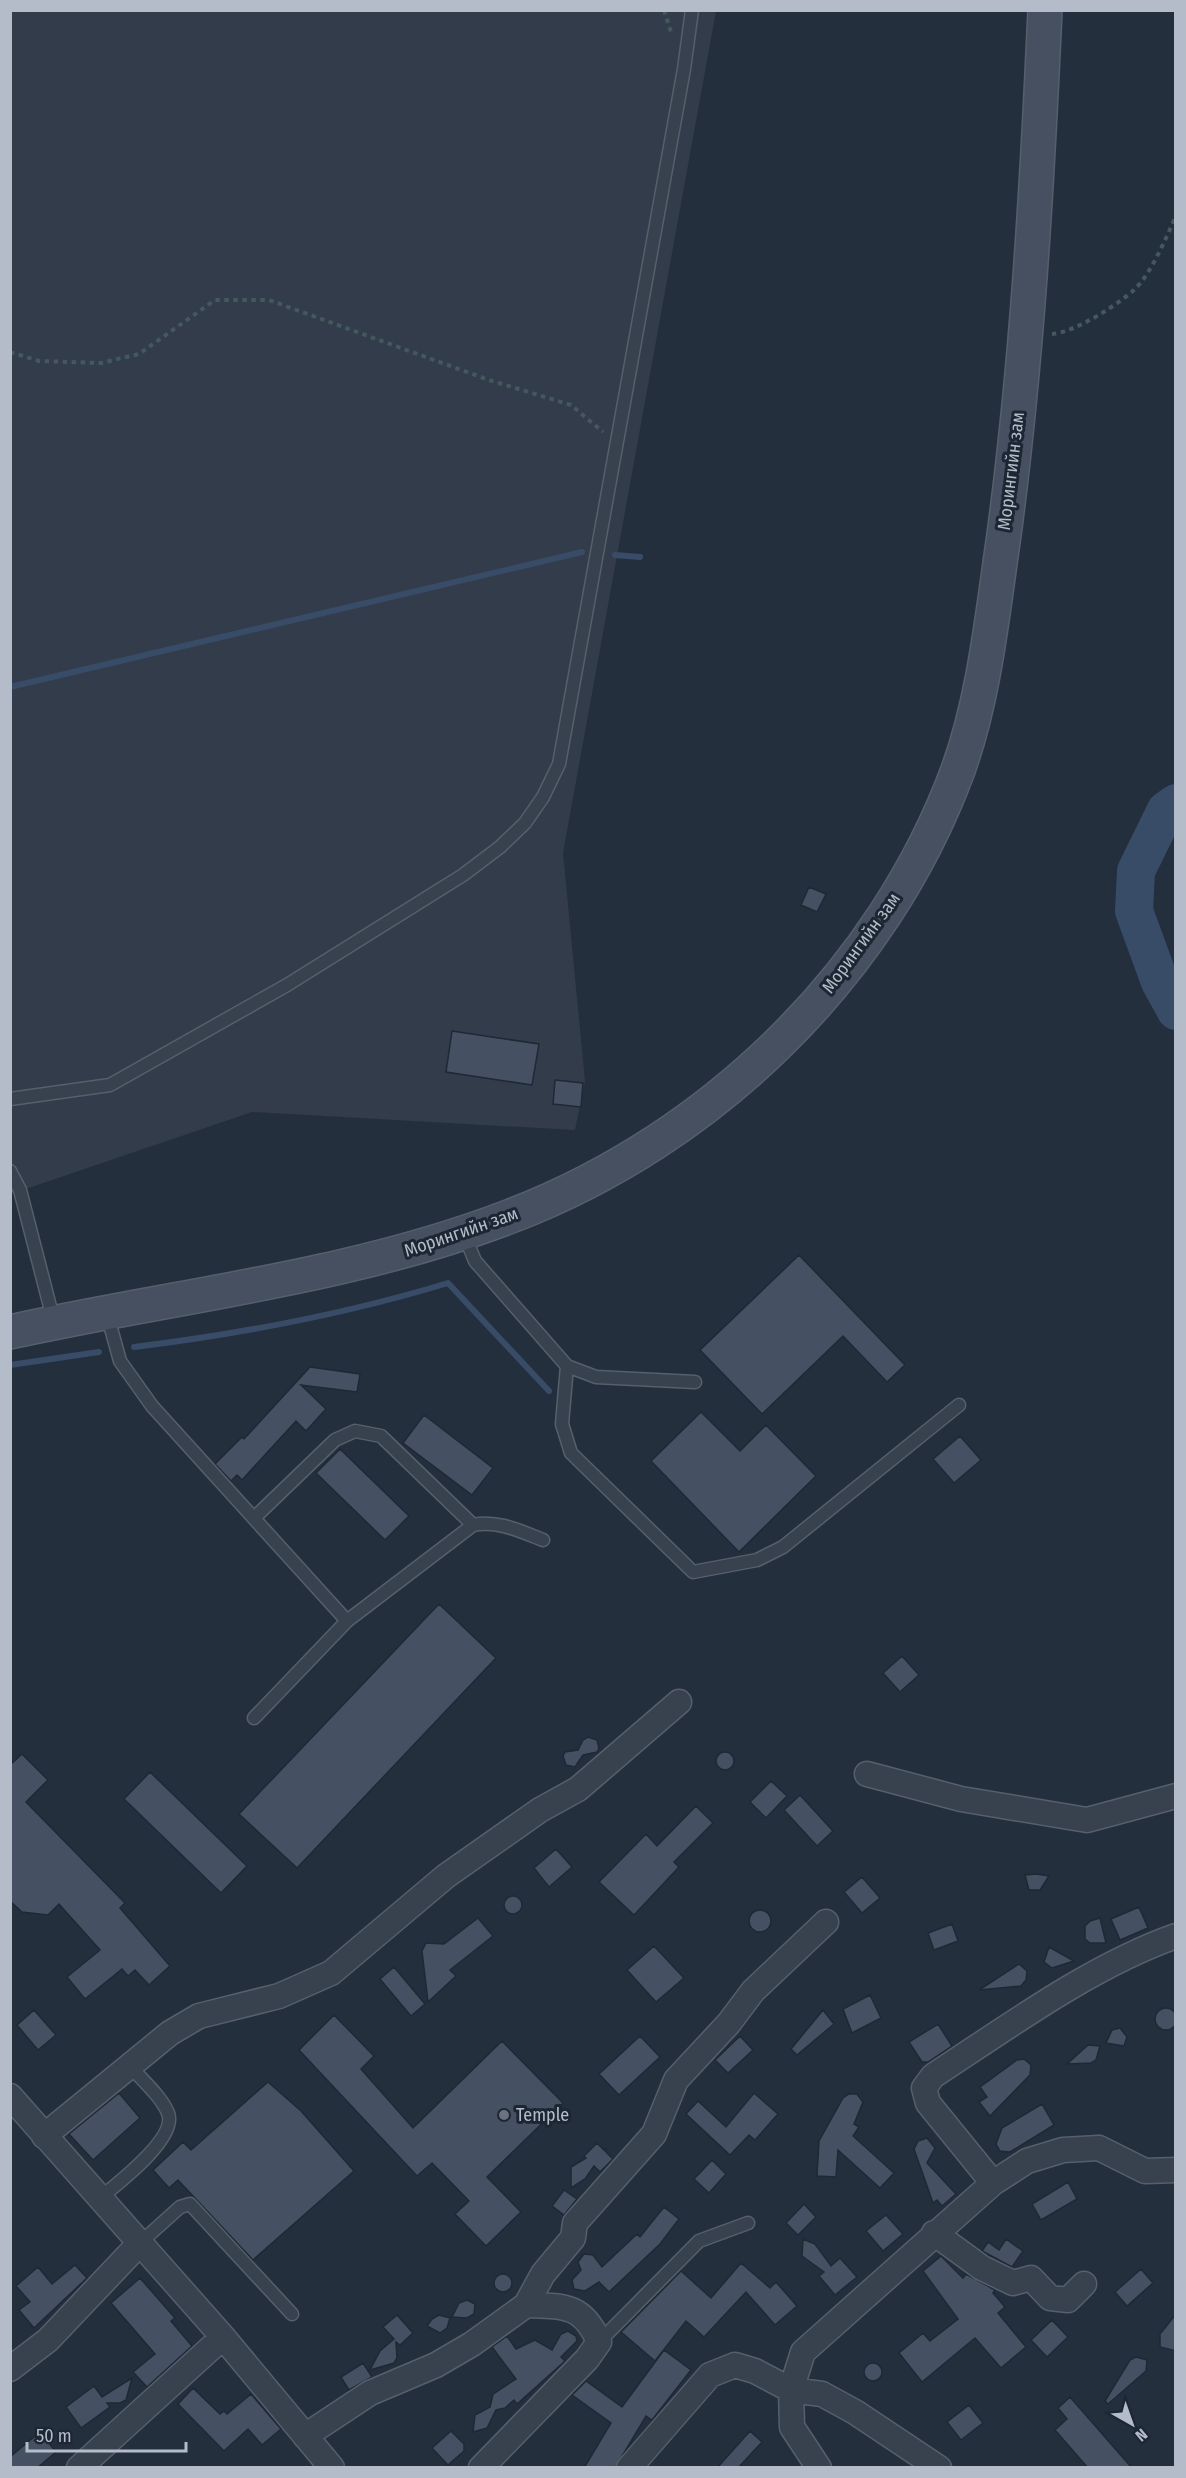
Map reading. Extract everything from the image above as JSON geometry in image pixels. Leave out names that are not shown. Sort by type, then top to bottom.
[{"type":"main road","name":"Морингийн зам","points":[[10,1332],[250,1287],[370,1261],[464,1233],[566,1193],[638,1153],[700,1110],[752,1068],[804,1018],[851,963],[897,897],[929,838],[959,767],[987,657],[1027,337],[1045,10]]},
{"type":"street","points":[[44,2136],[170,2033],[199,2016],[279,1996],[331,1974],[446,1876],[540,1810],[578,1789],[679,1702]]},
{"type":"street","points":[[867,1774],[961,1799],[1088,1820],[1176,1796]]},
{"type":"street","points":[[305,2436],[370,2393],[436,2365],[463,2349],[525,2305],[543,2274],[573,2238],[575,2223],[654,2134],[676,2080],[729,2023],[753,1991],[826,1922]]},
{"type":"street","points":[[993,2183],[928,2103],[924,2088],[933,2076],[1134,1950],[1176,1936]]},
{"type":"street","points":[[10,2096],[223,2337],[332,2468]]},
{"type":"street","points":[[819,2468],[792,2427],[791,2390],[803,2352],[934,2233],[993,2183],[1027,2161],[1063,2150],[1099,2148],[1145,2171],[1176,2170]]},
{"type":"street","points":[[934,2233],[982,2268],[1013,2283],[1031,2278],[1050,2298],[1068,2300],[1084,2283]]},
{"type":"street","points":[[10,2369],[48,2340],[140,2243]]},
{"type":"street","points":[[481,2468],[587,2359],[599,2342],[591,2324],[568,2306],[525,2305]]},
{"type":"street","points":[[79,2468],[223,2337]]},
{"type":"street","points":[[629,2468],[710,2375],[735,2365],[755,2371],[791,2390],[822,2394],[855,2412],[939,2468]]},
{"type":"lane","points":[[10,1099],[110,1085],[287,985],[463,875],[500,847],[525,823],[543,797],[559,764],[692,10]]},
{"type":"lane","points":[[10,1171],[20,1190],[54,1323]]},
{"type":"lane","points":[[464,1233],[475,1261],[567,1366],[596,1377],[695,1382]]},
{"type":"lane","points":[[107,1313],[120,1361],[152,1406],[347,1621]]},
{"type":"lane","points":[[567,1366],[562,1424],[571,1454],[693,1572],[757,1560],[783,1547],[959,1405]]},
{"type":"lane","points":[[255,1518],[335,1440],[355,1431],[381,1436],[473,1525]]},
{"type":"lane","points":[[254,1718],[347,1621],[473,1525],[488,1522],[504,1525],[543,1540]]},
{"type":"lane","points":[[100,2198],[156,2146],[168,2125],[170,2116],[165,2106],[130,2066]]},
{"type":"lane","points":[[140,2243],[180,2207],[190,2204],[292,2314]]},
{"type":"lane","points":[[599,2342],[699,2241],[748,2223]]},
{"type":"path","points":[[1027,337],[1058,334],[1090,320],[1135,289],[1163,244],[1176,216]]},
{"type":"path","points":[[10,352],[39,361],[101,363],[139,354],[215,300],[269,300],[489,380],[571,405],[617,444]]},
{"type":"shaded area","points":[[11,11],[716,11],[563,853],[585,1081],[575,1130],[252,1112],[11,1194]]},
{"type":"building","points":[[809,887],[826,894],[817,912],[801,905]]},
{"type":"building","points":[[452,1031],[539,1044],[532,1085],[446,1072]]},
{"type":"building","points":[[555,1080],[583,1083],[581,1107],[553,1104]]},
{"type":"building","points":[[799,1255],[905,1365],[887,1382],[843,1336],[762,1414],[700,1350]]},
{"type":"building","points":[[310,1367],[360,1374],[357,1392],[301,1385],[326,1409],[306,1431],[296,1421],[242,1480],[237,1475],[231,1481],[215,1464],[242,1437],[244,1439]]},
{"type":"building","points":[[701,1412],[740,1451],[766,1425],[816,1476],[739,1552],[651,1461]]},
{"type":"building","points":[[424,1415],[493,1468],[472,1495],[403,1443]]},
{"type":"building","points":[[960,1436],[981,1460],[954,1483],[933,1459]]},
{"type":"building","points":[[340,1449],[409,1516],[385,1540],[316,1473]]},
{"type":"building","points":[[439,1604],[496,1658],[297,1868],[239,1814]]},
{"type":"building","points":[[902,1656],[919,1675],[900,1692],[883,1673]]},
{"type":"building","points":[[588,1737],[597,1740],[599,1748],[597,1752],[583,1755],[575,1767],[566,1765],[563,1756],[565,1752],[578,1750],[583,1740]]},
{"type":"building","points":[[725,1752],[731,1755],[734,1761],[731,1767],[725,1770],[719,1767],[716,1761],[719,1755]]},
{"type":"building","points":[[22,1754],[48,1780],[26,1802],[125,1903],[120,1908],[170,1966],[149,1985],[135,1970],[128,1976],[122,1969],[85,1999],[67,1977],[100,1950],[59,1904],[48,1915],[22,1912],[10,1901],[10,1765]]},
{"type":"building","points":[[150,1772],[247,1866],[221,1893],[124,1799]]},
{"type":"building","points":[[771,1781],[787,1796],[766,1818],[750,1802]]},
{"type":"building","points":[[800,1795],[833,1831],[817,1846],[784,1810]]},
{"type":"building","points":[[696,1806],[713,1823],[674,1862],[679,1867],[634,1915],[599,1882],[646,1834],[657,1846]]},
{"type":"building","points":[[556,1849],[572,1867],[549,1887],[534,1868]]},
{"type":"building","points":[[1025,1875],[1049,1876],[1040,1890],[1029,1890]]},
{"type":"building","points":[[862,1877],[880,1898],[862,1913],[844,1892]]},
{"type":"building","points":[[513,1896],[521,1901],[522,1905],[517,1913],[513,1914],[505,1909],[504,1905],[509,1897]]},
{"type":"building","points":[[1139,1907],[1148,1928],[1120,1940],[1111,1919]]},
{"type":"building","points":[[756,1910],[764,1910],[771,1917],[771,1925],[764,1932],[756,1932],[749,1925],[749,1917]]},
{"type":"building","points":[[478,1918],[493,1936],[450,1970],[456,1976],[428,2002],[422,1951],[426,1943],[444,1944]]},
{"type":"building","points":[[1100,1918],[1106,1943],[1090,1943],[1085,1939],[1085,1926],[1090,1921]]},
{"type":"building","points":[[952,1924],[958,1941],[934,1950],[928,1933]]},
{"type":"building","points":[[654,1946],[684,1978],[656,2002],[627,1970]]},
{"type":"building","points":[[1049,1947],[1074,1961],[1052,1968],[1044,1962]]},
{"type":"building","points":[[1019,1964],[1027,1971],[1026,1980],[1021,1986],[979,1990]]},
{"type":"building","points":[[394,1967],[425,2004],[411,2016],[380,1979]]},
{"type":"building","points":[[870,1995],[881,2018],[852,2033],[843,2009]]},
{"type":"building","points":[[1166,2008],[1174,2011],[1177,2019],[1174,2027],[1166,2030],[1158,2027],[1155,2019],[1158,2011]]},
{"type":"building","points":[[34,2010],[56,2035],[38,2050],[17,2025]]},
{"type":"building","points":[[823,2010],[834,2024],[797,2055],[791,2049]]},
{"type":"building","points":[[334,2015],[374,2056],[361,2069],[413,2128],[502,2041],[563,2103],[487,2177],[521,2212],[486,2246],[455,2214],[469,2201],[432,2163],[417,2176],[299,2050]]},
{"type":"building","points":[[938,2024],[952,2046],[928,2062],[922,2062],[909,2042]]},
{"type":"building","points":[[1120,2028],[1127,2037],[1124,2046],[1106,2043],[1112,2030]]},
{"type":"building","points":[[640,2036],[660,2057],[619,2095],[599,2074]]},
{"type":"building","points":[[740,2036],[753,2050],[728,2073],[715,2060]]},
{"type":"building","points":[[1088,2045],[1100,2046],[1096,2060],[1091,2063],[1067,2064]]},
{"type":"building","points":[[1024,2059],[1031,2065],[1030,2075],[990,2116],[979,2102],[987,2097],[980,2087],[1017,2060]]},
{"type":"building","points":[[268,2082],[301,2111],[354,2171],[253,2260],[178,2180],[169,2188],[153,2170],[183,2142],[191,2150]]},
{"type":"building","points":[[119,2093],[140,2118],[93,2160],[69,2134]]},
{"type":"building","points":[[754,2093],[778,2114],[755,2140],[749,2135],[730,2155],[686,2114],[698,2101],[726,2127]]},
{"type":"building","points":[[849,2094],[857,2094],[863,2102],[854,2124],[859,2127],[853,2136],[894,2173],[880,2188],[838,2150],[836,2177],[817,2176],[819,2141],[843,2098]]},
{"type":"building","points":[[1042,2104],[1054,2125],[1010,2152],[1000,2151],[996,2144],[1002,2128]]},
{"type":"building","points":[[927,2138],[935,2148],[927,2163],[956,2194],[942,2206],[937,2200],[933,2203],[914,2149],[918,2141]]},
{"type":"building","points":[[597,2143],[604,2150],[607,2148],[605,2151],[613,2159],[600,2172],[594,2166],[585,2179],[571,2188],[571,2167],[586,2158],[584,2156]]},
{"type":"building","points":[[712,2160],[726,2174],[709,2193],[694,2179]]},
{"type":"building","points":[[1068,2182],[1077,2199],[1041,2220],[1032,2204]]},
{"type":"building","points":[[564,2190],[577,2199],[564,2215],[552,2206]]},
{"type":"building","points":[[804,2204],[816,2217],[798,2235],[786,2223]]},
{"type":"building","points":[[664,2207],[679,2219],[660,2244],[609,2292],[599,2282],[585,2291],[574,2289],[572,2280],[581,2270],[578,2262],[584,2254],[593,2255],[602,2267],[637,2234],[640,2237]]},
{"type":"building","points":[[886,2215],[903,2234],[883,2251],[866,2231]]},
{"type":"building","points":[[803,2239],[815,2244],[831,2266],[840,2258],[857,2277],[835,2295],[819,2276],[824,2272],[802,2256]]},
{"type":"building","points":[[1006,2239],[1023,2251],[1012,2267],[982,2251],[988,2242],[999,2250]]},
{"type":"building","points":[[941,2256],[963,2278],[966,2274],[995,2290],[993,2293],[1005,2307],[998,2313],[1026,2347],[1001,2368],[975,2338],[922,2382],[899,2353],[923,2333],[930,2341],[958,2319],[923,2271]]},
{"type":"building","points":[[741,2263],[770,2288],[776,2282],[797,2306],[775,2325],[746,2292],[704,2337],[686,2321],[655,2361],[621,2332],[681,2271],[711,2298]]},
{"type":"building","points":[[75,2265],[87,2278],[34,2328],[19,2310],[30,2302],[16,2286],[38,2267],[52,2284]]},
{"type":"building","points":[[1141,2269],[1153,2283],[1127,2306],[1115,2292]]},
{"type":"building","points":[[503,2274],[509,2277],[512,2283],[509,2289],[503,2292],[497,2289],[494,2283],[497,2277]]},
{"type":"building","points":[[140,2278],[175,2318],[171,2321],[192,2346],[147,2387],[133,2372],[155,2354],[111,2303]]},
{"type":"building","points":[[467,2300],[475,2304],[474,2314],[467,2318],[452,2317],[459,2303]]},
{"type":"building","points":[[1176,2314],[1176,2351],[1160,2347],[1160,2334]]},
{"type":"building","points":[[397,2315],[413,2333],[400,2345],[396,2342],[397,2358],[394,2363],[370,2370],[380,2351],[394,2339],[383,2327]]},
{"type":"building","points":[[439,2315],[450,2318],[447,2328],[440,2333],[427,2326]]},
{"type":"building","points":[[1052,2320],[1068,2337],[1047,2357],[1031,2340]]},
{"type":"building","points":[[568,2331],[576,2336],[577,2341],[561,2357],[565,2361],[517,2404],[514,2400],[505,2408],[496,2410],[487,2428],[473,2432],[475,2415],[490,2407],[493,2394],[516,2379],[492,2347],[507,2336],[516,2349],[535,2340],[552,2350],[561,2334]]},
{"type":"building","points":[[664,2350],[691,2370],[652,2420],[646,2416],[615,2468],[584,2468],[611,2423],[572,2395],[586,2381],[622,2407]]},
{"type":"building","points":[[1136,2357],[1147,2360],[1146,2371],[1108,2404],[1105,2401],[1130,2360]]},
{"type":"building","points":[[363,2363],[372,2377],[349,2390],[341,2377]]},
{"type":"building","points":[[873,2363],[879,2366],[882,2372],[879,2378],[873,2381],[867,2378],[864,2372],[867,2366]]},
{"type":"building","points":[[132,2378],[126,2400],[120,2403],[107,2403],[110,2407],[81,2428],[66,2407],[94,2386],[102,2397]]},
{"type":"building","points":[[193,2388],[220,2414],[224,2411],[227,2414],[251,2394],[281,2429],[262,2445],[248,2429],[224,2451],[178,2404]]},
{"type":"building","points":[[1070,2397],[1132,2468],[1088,2468],[1055,2430],[1067,2419],[1058,2408]]},
{"type":"building","points":[[969,2405],[983,2423],[961,2440],[947,2422]]},
{"type":"building","points":[[451,2431],[464,2444],[464,2451],[448,2465],[432,2448]]},
{"type":"building","points":[[750,2431],[762,2442],[738,2468],[717,2468]]},
{"type":"building","points":[[40,2432],[56,2452],[37,2468],[10,2468],[10,2457]]},
{"type":"waterway","points":[[10,687],[582,552]]},
{"type":"waterway","points":[[615,555],[640,557]]},
{"type":"waterway","points":[[1176,803],[1166,810],[1136,871],[1134,911],[1160,982],[1176,1011]]},
{"type":"waterway","points":[[134,1347],[293,1322],[448,1283],[549,1391]]},
{"type":"waterway","points":[[10,1365],[99,1352]]},
{"type":"place","name":"Temple","points":[[504,2115]]}]
